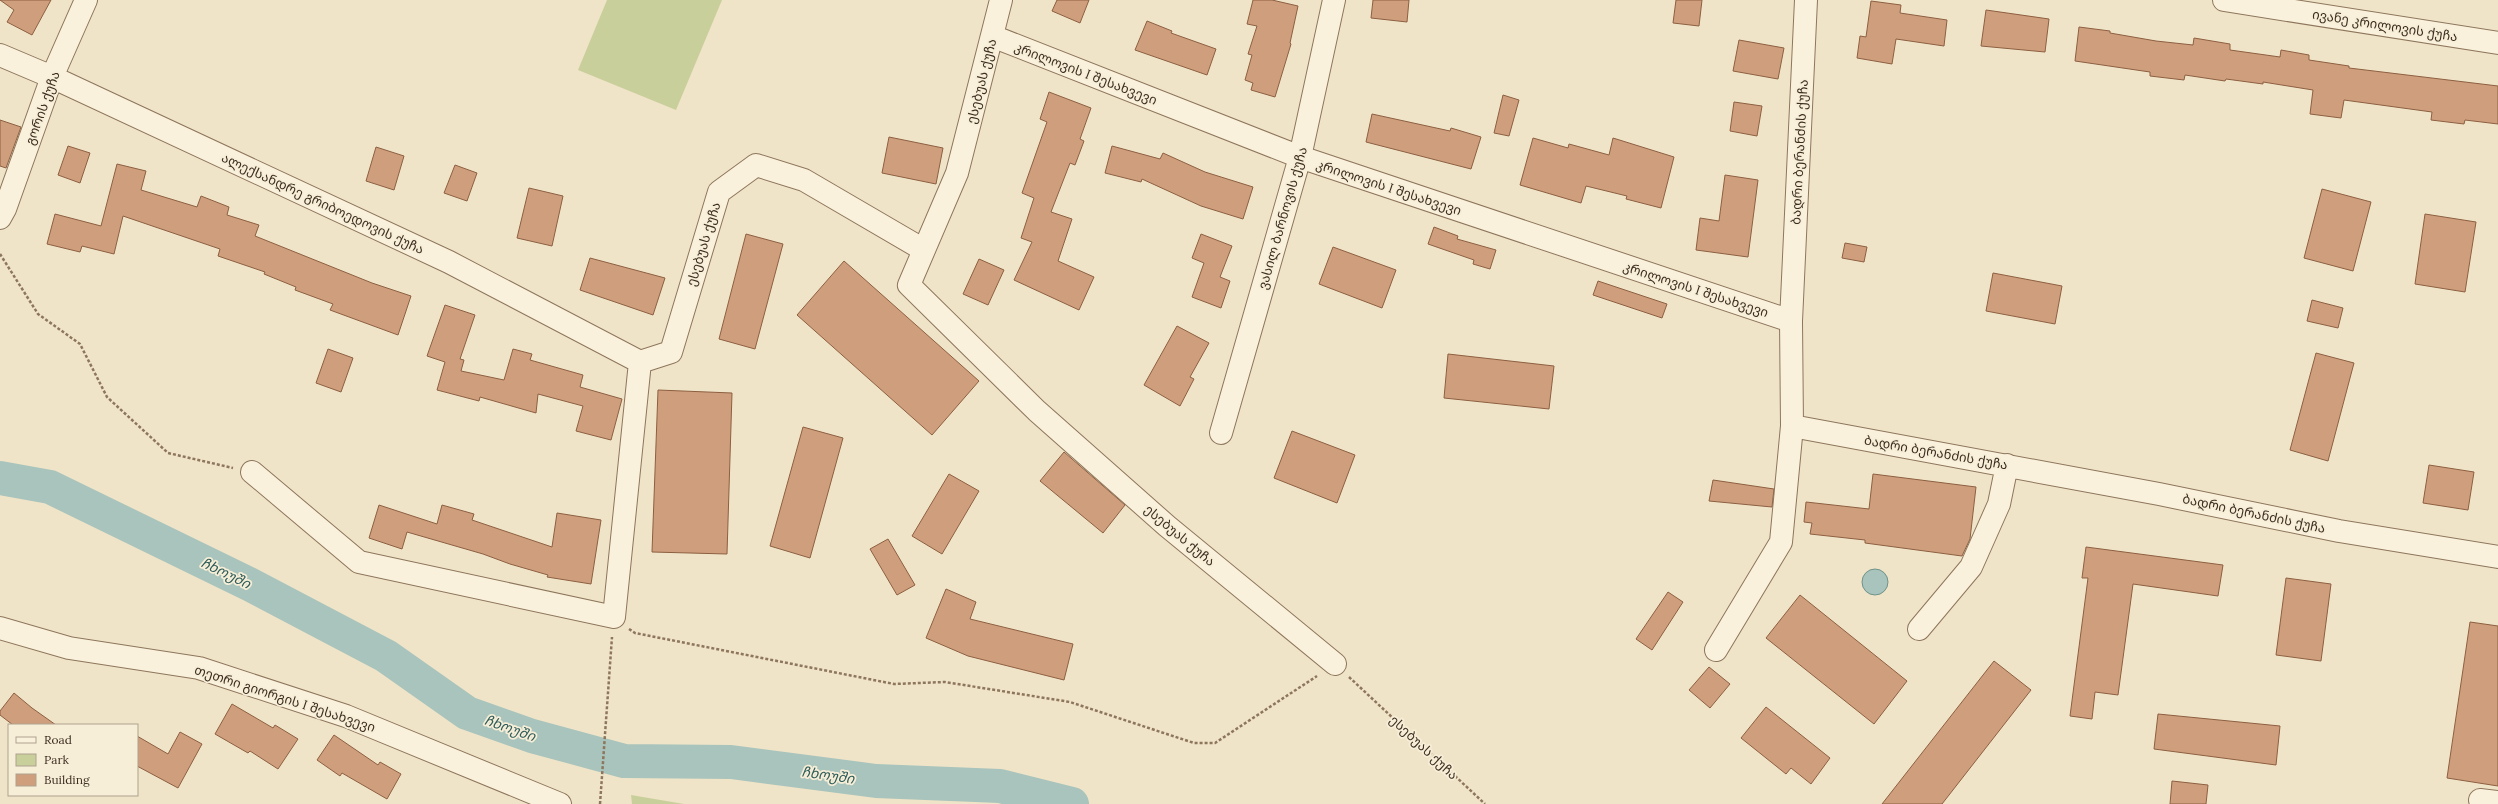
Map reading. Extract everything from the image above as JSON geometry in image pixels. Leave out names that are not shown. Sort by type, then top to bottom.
[{"type":"street","name":"გორის ქუჩა","points":[[0,218],[5,209],[52,77],[86,0]]},
{"type":"street","name":"ესებუას ქუჩა","points":[[1002,0],[957,173],[909,285],[1037,411],[1168,526],[1335,664]]},
{"type":"street","name":"ვასილ ბარნოვის ქუჩა","points":[[1222,433],[1300,157],[1334,0]]},
{"type":"street","name":"ბადრი ბერანძის ქუჩა","points":[[1806,0],[1791,321],[1792,426],[2007,465],[2339,531],[2498,557]]},
{"type":"street","name":"ივანე კრილოვის ქუჩა","points":[[2224,0],[2498,43]]},
{"type":"street","name":"კრილოვის I შესახვევი","points":[[992,36],[1300,157],[1791,321]]},
{"type":"street","name":"ალექსანდრე გრიბოედოვის ქუჩა","points":[[0,55],[52,77],[449,262],[640,362]]},
{"type":"street","name":"ესებუას ქუჩა","points":[[640,362],[671,352],[719,192],[756,165],[804,180],[924,250]]},
{"type":"street","points":[[252,472],[358,562],[614,617],[640,362]]},
{"type":"street","points":[[1716,650],[1781,542],[1792,426]]},
{"type":"street","points":[[1919,629],[1971,567],[1999,504],[2007,465]]},
{"type":"street","name":"თეთრი გიორგის I შესახვევი","points":[[0,628],[69,648],[199,668],[346,716],[560,804]]},
{"type":"path","points":[[0,254],[38,314],[80,344],[106,397],[168,453],[252,472]]},
{"type":"path","points":[[614,617],[635,633],[894,684],[945,682],[1070,702],[1194,743],[1215,743],[1335,664]]},
{"type":"path","points":[[600,804],[614,617]]},
{"type":"path","name":"ესებუას ქუჩა","points":[[1335,664],[1485,804]]},
{"type":"green space","points":[[607,0],[722,0],[676,110],[578,70]]},
{"type":"green space","points":[[631,795],[684,804],[632,804]]},
{"type":"water","points":[[1875,569],[1884,573],[1888,582],[1884,591],[1875,595],[1866,591],[1862,582],[1866,573]]},
{"type":"building","points":[[0,0],[51,0],[32,35],[7,22],[14,10]]},
{"type":"building","points":[[1057,0],[1089,0],[1080,23],[1052,11]]},
{"type":"building","points":[[1253,0],[1272,0],[1298,6],[1291,44],[1275,97],[1251,90],[1253,83],[1245,80],[1252,55],[1248,54],[1257,26],[1247,24]]},
{"type":"building","points":[[1373,0],[1409,0],[1407,22],[1371,18]]},
{"type":"building","points":[[1676,0],[1702,0],[1699,26],[1673,23]]},
{"type":"building","points":[[1871,1],[1901,5],[1900,13],[1947,20],[1944,46],[1896,39],[1892,64],[1857,58],[1860,36],[1866,37]]},
{"type":"building","points":[[1986,10],[2049,19],[2045,52],[1981,46]]},
{"type":"building","points":[[1147,21],[1172,31],[1171,33],[1216,49],[1207,75],[1135,50]]},
{"type":"building","points":[[2079,27],[2110,31],[2110,33],[2156,41],[2193,45],[2194,38],[2230,44],[2230,50],[2280,57],[2281,50],[2309,55],[2309,60],[2349,66],[2349,68],[2498,86],[2498,124],[2465,120],[2464,124],[2431,120],[2432,112],[2344,100],[2341,118],[2310,114],[2313,90],[2263,82],[2263,84],[2226,79],[2225,81],[2185,75],[2184,80],[2150,76],[2150,72],[2075,61]]},
{"type":"building","points":[[1739,40],[1784,48],[1778,79],[1733,71]]},
{"type":"building","points":[[1049,92],[1091,108],[1080,139],[1084,141],[1075,165],[1070,163],[1051,212],[1072,219],[1058,261],[1094,277],[1079,310],[1014,280],[1032,242],[1021,238],[1034,198],[1022,193],[1047,122],[1040,119]]},
{"type":"building","points":[[1503,95],[1519,100],[1509,136],[1494,133]]},
{"type":"building","points":[[1734,102],[1762,106],[1757,136],[1730,131]]},
{"type":"building","points":[[1372,114],[1450,131],[1451,128],[1481,137],[1471,169],[1366,142]]},
{"type":"building","points":[[0,120],[21,127],[6,168],[0,166]]},
{"type":"building","points":[[889,137],[943,148],[936,184],[882,173]]},
{"type":"building","points":[[1533,138],[1568,148],[1569,144],[1609,155],[1613,138],[1674,157],[1661,208],[1626,199],[1627,196],[1586,186],[1581,203],[1520,185]]},
{"type":"building","points":[[68,146],[90,153],[80,183],[58,175]]},
{"type":"building","points":[[1112,146],[1160,159],[1163,153],[1205,172],[1253,187],[1243,219],[1201,206],[1142,179],[1141,182],[1105,173]]},
{"type":"building","points":[[376,147],[404,156],[394,190],[366,181]]},
{"type":"building","points":[[117,164],[146,171],[141,190],[197,207],[201,196],[229,207],[227,215],[259,225],[255,236],[372,283],[411,296],[398,335],[330,310],[333,304],[295,290],[296,287],[264,274],[265,272],[218,256],[220,249],[123,216],[114,254],[82,246],[80,252],[47,244],[55,214],[101,226]]},
{"type":"building","points":[[455,165],[477,173],[467,201],[444,193]]},
{"type":"building","points":[[1725,175],[1758,180],[1748,257],[1696,250],[1700,218],[1719,221]]},
{"type":"building","points":[[529,188],[563,196],[552,246],[517,238]]},
{"type":"building","points":[[2322,189],[2371,202],[2353,271],[2304,258]]},
{"type":"building","points":[[2425,214],[2476,222],[2465,292],[2415,284]]},
{"type":"building","points":[[1434,227],[1458,236],[1457,239],[1496,250],[1490,269],[1473,264],[1474,260],[1428,244]]},
{"type":"building","points":[[746,234],[783,244],[755,349],[719,339]]},
{"type":"building","points":[[1201,234],[1232,246],[1220,277],[1230,281],[1221,308],[1192,297],[1204,263],[1192,258]]},
{"type":"building","points":[[1845,243],[1867,247],[1864,262],[1842,258]]},
{"type":"building","points":[[1333,247],[1396,270],[1382,308],[1319,284]]},
{"type":"building","points":[[590,258],[665,278],[653,315],[580,290]]},
{"type":"building","points":[[979,259],[1004,270],[988,305],[963,294]]},
{"type":"building","points":[[844,261],[979,381],[932,435],[797,315]]},
{"type":"building","points":[[1993,273],[2062,286],[2055,324],[1986,311]]},
{"type":"building","points":[[1598,281],[1667,304],[1662,318],[1593,295]]},
{"type":"building","points":[[2312,300],[2343,308],[2338,328],[2307,321]]},
{"type":"building","points":[[445,305],[475,315],[460,359],[464,360],[461,371],[504,380],[513,349],[532,354],[530,360],[583,375],[580,387],[622,399],[611,440],[576,431],[583,406],[538,394],[536,413],[480,397],[479,401],[437,390],[445,362],[427,356]]},
{"type":"building","points":[[1177,326],[1209,343],[1190,377],[1194,379],[1180,406],[1144,385]]},
{"type":"building","points":[[328,349],[353,358],[341,392],[316,383]]},
{"type":"building","points":[[2316,353],[2354,363],[2328,461],[2290,450]]},
{"type":"building","points":[[1448,354],[1554,366],[1549,409],[1444,398]]},
{"type":"building","points":[[658,390],[732,393],[727,554],[652,552]]},
{"type":"building","points":[[803,427],[843,438],[810,558],[770,546]]},
{"type":"building","points":[[1292,431],[1355,455],[1337,503],[1274,478]]},
{"type":"building","points":[[1064,452],[1125,505],[1103,533],[1040,481]]},
{"type":"building","points":[[2429,465],[2474,472],[2468,510],[2423,503]]},
{"type":"building","points":[[949,474],[979,491],[942,554],[912,536]]},
{"type":"building","points":[[1873,474],[1976,487],[1970,539],[1962,556],[1865,543],[1865,540],[1810,534],[1812,523],[1804,522],[1806,502],[1869,509]]},
{"type":"building","points":[[1713,480],[1774,489],[1772,507],[1709,501]]},
{"type":"building","points":[[379,505],[437,524],[442,505],[474,514],[472,520],[552,547],[557,513],[601,520],[591,584],[547,577],[548,575],[510,564],[483,554],[407,532],[402,549],[369,538]]},
{"type":"building","points":[[888,539],[915,585],[897,595],[870,549]]},
{"type":"building","points":[[2086,547],[2223,565],[2218,596],[2133,584],[2118,695],[2095,692],[2092,719],[2070,716],[2088,578],[2082,578]]},
{"type":"building","points":[[2286,578],[2331,584],[2321,661],[2276,655]]},
{"type":"building","points":[[946,589],[976,602],[970,619],[1073,644],[1064,680],[968,656],[926,638]]},
{"type":"building","points":[[1668,592],[1683,602],[1652,650],[1636,639]]},
{"type":"building","points":[[1800,595],[1907,681],[1874,724],[1766,638]]},
{"type":"building","points":[[2470,622],[2498,626],[2498,786],[2447,778]]},
{"type":"building","points":[[1994,661],[2031,690],[1942,804],[1882,804]]},
{"type":"building","points":[[1709,667],[1730,684],[1710,708],[1689,690]]},
{"type":"building","points":[[14,693],[55,724],[12,724],[0,715],[0,711]]},
{"type":"building","points":[[232,704],[273,728],[275,725],[298,739],[278,769],[250,751],[248,753],[215,734]]},
{"type":"building","points":[[1766,707],[1830,758],[1811,784],[1791,768],[1786,774],[1741,738]]},
{"type":"building","points":[[2158,714],[2280,726],[2276,765],[2154,749]]},
{"type":"building","points":[[180,732],[202,744],[178,788],[138,767],[138,737],[168,754]]},
{"type":"building","points":[[334,735],[378,765],[380,762],[401,774],[387,799],[342,773],[340,776],[317,760]]},
{"type":"building","points":[[2172,781],[2208,785],[2206,804],[2170,804]]},
{"type":"waterway","name":"ჩხოუში","points":[[0,478],[50,487],[251,585],[386,656],[467,713],[532,736],[624,761],[731,762],[876,781],[1000,786],[1072,804]]}]
